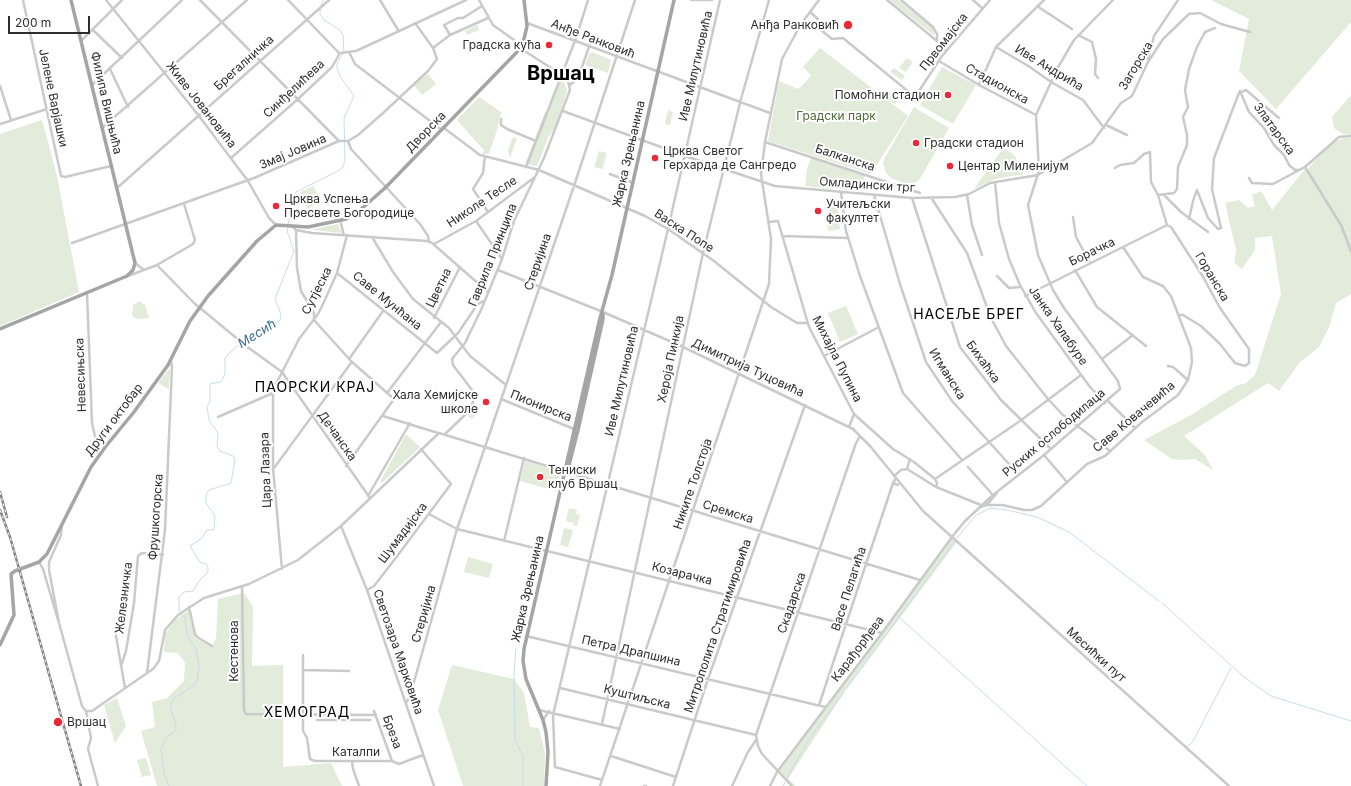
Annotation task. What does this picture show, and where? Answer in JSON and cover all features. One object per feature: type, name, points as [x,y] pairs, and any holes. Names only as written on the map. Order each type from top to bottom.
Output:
[{"type":"main road","name":"Филипа Вишњића","points":[[71,0],[135,264]]},
{"type":"main road","points":[[521,47],[527,23],[524,0]]},
{"type":"main road","name":"Жарка Зрењанина","points":[[566,472],[566,464],[574,429],[599,322],[603,312],[674,0]]},
{"type":"main road","name":"Дворска","points":[[276,225],[308,227],[340,220],[359,211],[386,187],[521,47]]},
{"type":"main road","name":"Други октобар","points":[[39,562],[47,554],[82,481],[99,454],[134,412],[171,361],[199,307],[257,241],[276,225]]},
{"type":"main road","points":[[0,329],[127,276],[133,270],[135,264]]},
{"type":"main road","name":"Жарка Зрењанина","points":[[546,786],[548,744],[543,720],[525,673],[523,655],[526,636],[546,552],[577,434],[603,320],[603,312]]},
{"type":"main road","points":[[0,645],[14,615],[11,574],[39,562]]},
{"type":"street","name":"Јелене Варјашки","points":[[23,0],[62,177],[111,166]]},
{"type":"street","name":"Живе Јовановића","points":[[106,0],[231,158],[248,181],[269,218],[276,225]]},
{"type":"street","points":[[81,41],[122,0]]},
{"type":"street","points":[[92,85],[182,0]]},
{"type":"street","points":[[200,0],[340,141]]},
{"type":"street","points":[[102,128],[128,107],[247,0]]},
{"type":"street","points":[[288,0],[341,53],[359,50],[398,30],[466,0]]},
{"type":"street","name":"Брегалничка","points":[[117,188],[319,7],[324,5],[329,0]]},
{"type":"street","points":[[380,0],[398,30]]},
{"type":"street","points":[[479,0],[495,28],[562,75],[570,86]]},
{"type":"street","points":[[526,167],[562,75],[588,0]]},
{"type":"street","name":"Стеријина","points":[[406,703],[410,696],[457,529],[574,186],[635,0]]},
{"type":"street","points":[[691,0],[712,0]]},
{"type":"street","name":"Иве Милутиновића","points":[[602,780],[555,767],[553,712],[560,688],[643,330],[668,229],[720,0]]},
{"type":"street","name":"Хероја Пинкија","points":[[602,724],[703,253],[740,103],[769,0]]},
{"type":"street","name":"Никите Толстоја","points":[[600,786],[740,374],[763,301],[770,273],[769,222],[763,183],[760,174],[770,113],[782,59],[792,37],[819,0]]},
{"type":"street","points":[[887,0],[937,41],[946,51]]},
{"type":"street","points":[[901,0],[934,27],[937,34],[937,41]]},
{"type":"street","points":[[973,0],[982,8]]},
{"type":"street","name":"Првомајска","points":[[810,12],[818,19],[815,25],[832,39],[843,38],[915,97],[946,51],[990,0]]},
{"type":"street","points":[[979,85],[996,47],[1044,0]]},
{"type":"street","name":"Стадионска","points":[[939,61],[979,85],[1036,115],[1050,82],[1078,34],[1113,0]]},
{"type":"street","points":[[1148,62],[1154,36],[1178,0]]},
{"type":"street","points":[[450,35],[444,25],[458,18],[464,18],[482,6]]},
{"type":"street","points":[[1037,6],[1072,30]]},
{"type":"street","name":"Загорска","points":[[1038,175],[1092,143],[1121,103],[1132,96],[1148,62],[1168,34],[1192,13],[1200,13],[1221,24],[1250,32]]},
{"type":"street","points":[[433,48],[450,35],[488,18]]},
{"type":"street","points":[[414,23],[433,48],[437,55],[437,59],[428,71],[362,132],[347,141],[351,149],[423,228],[429,241]]},
{"type":"street","name":"Анђе Ранковић","points":[[527,23],[652,71],[770,113]]},
{"type":"street","points":[[1115,168],[1120,165],[1134,162],[1149,151],[1151,178],[1155,191],[1158,195],[1176,191],[1178,167],[1187,145],[1188,135],[1183,117],[1188,107],[1185,90],[1193,58],[1205,32],[1215,28]]},
{"type":"street","points":[[93,30],[122,58]]},
{"type":"street","points":[[1078,34],[1092,42],[1096,59],[1095,74],[1098,78]]},
{"type":"street","name":"Гаврила Принципа","points":[[445,434],[467,413],[475,399],[475,394],[451,362],[469,336],[498,270],[514,221],[536,177],[563,110],[570,86],[578,78],[589,47]]},
{"type":"street","name":"Иве Андрића","points":[[996,47],[1030,67],[1050,82],[1083,100],[1105,127],[1128,135]]},
{"type":"street","name":"Васка Попе","points":[[348,52],[355,64],[474,152],[539,170],[627,208],[668,229],[703,253],[763,301],[797,323],[807,323]]},
{"type":"street","name":"Синђелићева","points":[[231,158],[332,67],[341,53]]},
{"type":"street","points":[[110,69],[128,107]]},
{"type":"street","points":[[0,86],[11,120]]},
{"type":"street","points":[[1190,219],[1194,196],[1197,190],[1208,218],[1216,227],[1220,229],[1221,225],[1212,189],[1214,158],[1240,91],[1246,90],[1278,118]]},
{"type":"street","name":"Златарска","points":[[1240,91],[1249,112],[1261,125],[1274,145],[1284,155],[1289,165],[1294,170],[1300,170]]},
{"type":"street","points":[[0,124],[47,109]]},
{"type":"street","name":"Омладински трг","points":[[563,110],[685,156],[775,186],[912,198],[932,198],[968,194]]},
{"type":"street","points":[[1036,115],[1040,156],[1038,175],[1028,202],[1029,216],[1038,255],[1064,308],[1102,359],[1133,335]]},
{"type":"street","points":[[501,119],[501,125],[536,141]]},
{"type":"street","points":[[1249,178],[1252,183],[1273,184],[1305,167],[1339,138],[1351,136]]},
{"type":"street","name":"Змај Јовина","points":[[72,243],[248,181],[340,141],[347,141]]},
{"type":"street","name":"Балканска","points":[[765,142],[920,193]]},
{"type":"street","points":[[485,156],[483,173],[473,189],[488,212]]},
{"type":"street","points":[[1305,167],[1340,225],[1351,251]]},
{"type":"street","points":[[610,174],[633,183]]},
{"type":"street","points":[[982,255],[972,225],[968,194],[981,186],[995,182],[1038,175]]},
{"type":"street","name":"Николе Тесле","points":[[434,244],[476,221],[536,177]]},
{"type":"street","name":"Јанка Халабуре","points":[[995,182],[999,223],[1009,259],[1025,296],[1036,314],[1081,375],[1106,402],[1135,428]]},
{"type":"street","points":[[841,192],[848,238],[860,276],[905,396],[962,460]]},
{"type":"street","points":[[1164,194],[1190,219],[1208,232]]},
{"type":"street","name":"Игманска","points":[[874,195],[900,284],[924,358],[952,401],[1019,475]]},
{"type":"street","name":"Горанска","points":[[1158,195],[1166,225],[1171,228],[1202,275],[1220,308],[1249,349],[1250,360],[1246,366],[1241,366],[1235,363],[1220,344],[1201,326],[1182,315],[1179,315]]},
{"type":"street","name":"Бихаћка","points":[[912,198],[957,340],[987,384],[1020,421],[1051,449]]},
{"type":"street","points":[[932,198],[967,253],[984,301],[1000,338],[1048,399],[1062,414],[1110,451]]},
{"type":"street","points":[[127,276],[157,265],[194,243],[184,204]]},
{"type":"street","points":[[1073,217],[1076,237],[1090,263]]},
{"type":"street","points":[[340,220],[345,235]]},
{"type":"street","points":[[476,221],[502,259]]},
{"type":"street","name":"Михајла Пупина","points":[[769,222],[778,221],[807,323],[854,415],[909,462],[935,479]]},
{"type":"street","name":"Борачка","points":[[1025,296],[1050,282],[1166,225]]},
{"type":"street","points":[[291,226],[296,230],[312,233],[416,238],[429,241],[488,292]]},
{"type":"street","points":[[308,227],[312,233]]},
{"type":"street","points":[[296,230],[297,268],[300,286],[303,295],[314,313],[314,320],[348,359],[388,392],[394,400],[384,416],[346,466]]},
{"type":"street","name":"Сутјеска","points":[[282,372],[299,339],[318,314],[337,273],[345,235]]},
{"type":"street","points":[[783,236],[848,238]]},
{"type":"street","points":[[372,237],[386,262],[406,290],[434,318],[441,322],[455,335],[470,356],[506,385]]},
{"type":"street","name":"Саве Ковачевића","points":[[995,505],[1026,510],[1041,506],[1087,464],[1100,459],[1135,428],[1178,395],[1188,380],[1192,362],[1191,348],[1168,290],[1163,286],[1143,277],[1123,247]]},
{"type":"street","points":[[135,264],[144,270]]},
{"type":"street","name":"Дечанска","points":[[157,265],[199,307],[243,344],[282,372],[369,497]]},
{"type":"street","name":"Цветна","points":[[434,318],[460,267]]},
{"type":"street","name":"Димитрија Туцовића","points":[[498,270],[603,312],[683,347],[849,427],[860,436],[923,511],[952,537]]},
{"type":"street","points":[[1075,270],[1091,294],[1094,304],[1146,346]]},
{"type":"street","name":"Саве Мунћана","points":[[337,273],[437,353],[455,335]]},
{"type":"street","points":[[997,276],[1009,288],[1020,287]]},
{"type":"street","name":"Невесињска","points":[[87,293],[92,423],[99,454]]},
{"type":"street","points":[[455,335],[477,305],[484,300]]},
{"type":"street","points":[[348,359],[384,310]]},
{"type":"street","points":[[314,313],[318,314]]},
{"type":"street","points":[[388,392],[441,322]]},
{"type":"street","points":[[824,356],[879,327]]},
{"type":"street","name":"Руских ослободилаца","points":[[952,537],[980,506],[1044,455],[1120,390],[1121,385],[1102,359]]},
{"type":"street","name":"Фрушкогорска","points":[[147,674],[163,555],[170,437],[171,361]]},
{"type":"street","points":[[273,468],[283,457],[352,362]]},
{"type":"street","points":[[1168,366],[1173,367],[1188,380]]},
{"type":"street","name":"Цара Лазара","points":[[282,372],[273,394],[273,468],[282,569]]},
{"type":"street","points":[[936,487],[937,484],[935,479],[1020,421],[1081,375]]},
{"type":"street","points":[[218,417],[273,394]]},
{"type":"street","name":"Пионирска","points":[[501,399],[574,429]]},
{"type":"street","name":"Митрополита Стратимировића","points":[[673,786],[708,679],[805,405]]},
{"type":"street","points":[[849,427],[854,415]]},
{"type":"street","name":"Сремска","points":[[384,416],[920,580]]},
{"type":"street","points":[[369,497],[410,423]]},
{"type":"street","points":[[86,711],[92,711],[153,669],[160,661],[165,630],[178,615],[207,597],[242,587],[298,560],[341,526],[369,497],[382,487],[438,433]]},
{"type":"street","name":"Скадарска","points":[[792,786],[762,754],[756,740],[756,735],[856,443],[860,436]]},
{"type":"street","name":"Шумадијска","points":[[367,590],[374,586],[451,484],[421,449]]},
{"type":"street","points":[[274,454],[283,457]]},
{"type":"street","points":[[1044,455],[1067,482]]},
{"type":"street","points":[[504,541],[524,458]]},
{"type":"street","points":[[907,469],[909,462]]},
{"type":"street","points":[[968,467],[993,495]]},
{"type":"street","points":[[895,477],[901,470],[907,469],[936,487],[980,506]]},
{"type":"street","name":"Васе Пелагића","points":[[819,705],[895,477]]},
{"type":"street","points":[[376,482],[382,487]]},
{"type":"street","points":[[893,483],[898,485]]},
{"type":"street","name":"Руских ослободилаца","points":[[980,506],[987,505],[993,500],[997,492]]},
{"type":"street","points":[[987,500],[987,505],[995,505],[993,500]]},
{"type":"street","points":[[429,514],[457,529]]},
{"type":"street","points":[[59,623],[49,566],[60,535],[62,524]]},
{"type":"street","name":"Светозара Марковића","points":[[341,526],[367,590],[434,786]]},
{"type":"street","name":"Козарачка","points":[[457,529],[882,633]]},
{"type":"street","name":"Карађорђева","points":[[770,786],[778,771],[952,537]]},
{"type":"street","name":"Месићки пут","points":[[952,537],[1229,786]]},
{"type":"street","name":"Железничка","points":[[121,666],[126,651],[134,603],[138,556],[142,553],[163,555]]},
{"type":"street","points":[[39,562],[43,569],[82,706],[86,711],[91,738],[88,749],[98,786]]},
{"type":"street","name":"Кестенова","points":[[242,587],[244,710],[246,714],[303,715]]},
{"type":"street","points":[[53,606],[56,602]]},
{"type":"street","points":[[53,606],[58,612]]},
{"type":"street","points":[[189,607],[197,638],[212,646]]},
{"type":"street","points":[[116,630],[125,688]]},
{"type":"street","name":"Петра Драпшина","points":[[526,636],[642,662],[819,705],[825,708]]},
{"type":"street","points":[[303,655],[303,715],[376,715]]},
{"type":"street","points":[[303,670],[349,671]]},
{"type":"street","name":"Куштиљска","points":[[560,688],[756,735]]},
{"type":"street","points":[[539,710],[553,712],[620,729]]},
{"type":"street","name":"Бреза","points":[[374,711],[392,760]]},
{"type":"street","points":[[543,720],[548,711]]},
{"type":"street","name":"Каталпи","points":[[303,715],[303,731],[307,738],[308,755],[311,760],[392,760],[397,764],[423,755]]},
{"type":"street","points":[[352,715],[352,720]]},
{"type":"street","points":[[317,720],[370,720]]},
{"type":"street","points":[[732,786],[748,752],[756,740]]},
{"type":"street","points":[[610,756],[676,777]]},
{"type":"street","points":[[352,761],[353,769],[360,786]]},
{"type":"green space","points":[[889,0],[898,0],[933,28],[935,36]]},
{"type":"green space","points":[[1211,0],[1351,0],[1351,22],[1276,109],[1239,71],[1249,19]]},
{"type":"green space","points":[[477,25],[479,30],[467,35],[465,31]]},
{"type":"green space","name":"Градски парк","points":[[820,48],[908,116],[871,174],[768,141],[779,81],[798,89],[811,75],[803,67]]},
{"type":"green space","points":[[592,52],[611,60],[608,73],[585,65],[589,54]]},
{"type":"green space","points":[[907,58],[913,62],[906,72],[899,68]]},
{"type":"green space","name":"Помоћни стадион","points":[[942,67],[976,85],[953,124],[920,105]]},
{"type":"green space","points":[[894,68],[905,76],[902,80],[890,72]]},
{"type":"green space","points":[[428,74],[436,84],[422,95],[414,85]]},
{"type":"green space","points":[[560,82],[564,82],[567,91],[556,126],[549,136],[537,166],[525,164],[545,112],[547,112],[551,105]]},
{"type":"green space","points":[[886,91],[899,99],[895,104],[883,96]]},
{"type":"green space","points":[[1351,95],[1351,135],[1343,134],[1334,128],[1332,117]]},
{"type":"green space","points":[[479,97],[501,112],[489,154],[482,154],[484,150],[457,120]]},
{"type":"green space","name":"Градски стадион","points":[[914,107],[949,128],[921,177],[917,182],[906,184],[891,178],[886,173],[883,163]]},
{"type":"green space","points":[[668,110],[673,112],[670,125],[665,124]]},
{"type":"green space","points":[[42,120],[57,176],[79,292],[0,326],[0,134]]},
{"type":"green space","points":[[514,137],[517,138],[510,158],[508,150]]},
{"type":"green space","points":[[1351,138],[1351,294],[1336,303],[1330,325],[1319,347],[1300,362],[1279,391],[1268,383],[1184,436],[1205,455],[1213,470],[1195,459],[1172,459],[1144,440],[1191,415],[1236,386],[1246,383],[1255,375],[1281,294],[1272,236],[1255,238],[1255,250],[1242,269],[1234,263],[1236,250],[1225,203],[1239,200],[1248,208],[1255,206],[1252,195],[1261,191],[1272,210],[1305,169],[1323,197],[1308,170],[1326,149],[1338,140]]},
{"type":"green space","points":[[1004,147],[1015,156],[1023,174],[995,179],[974,189]]},
{"type":"green space","points":[[599,151],[607,153],[602,169],[594,167]]},
{"type":"green space","points":[[811,158],[865,176],[859,191],[805,186],[807,169]]},
{"type":"green space","points":[[313,186],[321,201],[308,209],[299,197],[300,192]]},
{"type":"green space","points":[[837,205],[840,229],[828,231],[827,224],[831,223],[828,206]]},
{"type":"green space","points":[[338,224],[342,233],[313,230],[314,229]]},
{"type":"green space","points":[[140,301],[145,305],[149,318],[137,319],[132,316],[133,305]]},
{"type":"green space","points":[[846,306],[858,334],[840,342],[828,313]]},
{"type":"green space","points":[[170,369],[169,389],[158,383]]},
{"type":"green space","points":[[436,389],[446,396],[442,400],[433,394]]},
{"type":"green space","points":[[474,406],[479,410],[472,419],[467,415]]},
{"type":"green space","points":[[406,434],[420,447],[382,483],[380,482]]},
{"type":"green space","name":"Тениски клуб Вршац","points":[[525,461],[561,472],[556,491],[520,481]]},
{"type":"green space","points":[[569,508],[577,510],[576,514],[580,515],[577,526],[573,525],[574,523],[566,521]]},
{"type":"green space","points":[[152,521],[158,521],[157,534],[151,534]]},
{"type":"green space","points":[[564,528],[573,530],[568,547],[560,545]]},
{"type":"green space","points":[[952,538],[957,542],[845,691],[788,779],[796,786],[792,786],[778,771]]},
{"type":"green space","points":[[468,557],[493,564],[489,578],[464,572]]},
{"type":"green space","points":[[244,593],[253,606],[252,666],[283,665],[283,767],[331,763],[342,786],[157,786],[141,731],[155,727],[152,702],[167,698],[184,681],[185,663],[178,653],[164,652],[165,634],[176,619],[188,611],[191,613],[191,622],[195,638],[212,647],[216,638],[218,599]]},
{"type":"green space","points":[[452,665],[514,679],[524,693],[530,727],[539,728],[545,753],[544,786],[463,786],[438,710]]},
{"type":"green space","points":[[117,698],[126,726],[115,743],[104,705]]},
{"type":"green space","points":[[146,758],[151,775],[142,777],[137,760]]},
{"type":"waterway","name":"Месић","points":[[321,5],[324,0]]},
{"type":"waterway","name":"Месић","points":[[288,224],[296,192],[338,171],[343,167],[345,160],[344,118],[354,96],[341,78],[337,69],[337,63],[344,52],[343,35],[340,30],[324,20],[320,14],[320,8]]},
{"type":"waterway","name":"Месић","points":[[169,786],[164,774],[161,749],[167,737],[176,730],[176,725],[171,711],[171,704],[173,699],[194,685],[197,681],[199,667],[196,649],[187,635],[185,617],[182,616],[179,609],[179,597],[184,592],[193,591],[199,581],[208,572],[208,567],[206,564],[200,562],[190,546],[202,538],[207,530],[214,530],[215,516],[206,503],[206,495],[209,490],[231,483],[235,459],[233,456],[220,451],[217,446],[218,433],[209,420],[207,407],[210,401],[210,384],[220,382],[223,379],[225,373],[225,358],[236,347],[252,335],[274,326],[280,320],[281,314],[275,299],[294,251],[287,231],[288,227]]},
{"type":"waterway","points":[[957,538],[975,516],[990,508],[1007,510],[1037,517],[1069,532],[1159,601]]},
{"type":"waterway","points":[[847,688],[954,542]]},
{"type":"waterway","points":[[1162,603],[1244,677],[1271,696],[1351,721]]},
{"type":"waterway","points":[[900,618],[1087,786]]},
{"type":"waterway","points":[[516,648],[514,674],[515,740],[523,756],[523,786]]},
{"type":"waterway","points":[[1187,747],[1192,743],[1231,668]]},
{"type":"waterway","points":[[787,778],[806,744],[844,692]]},
{"type":"waterway","points":[[783,786],[785,782]]},
{"type":"railway","points":[[0,492],[7,517]]},
{"type":"railway","points":[[0,510],[10,537],[81,786]]},
{"type":"place","name":"Анђа Ранковић","points":[[848,25]]},
{"type":"place","name":"Градска кућа","points":[[549,45]]},
{"type":"place","name":"Помоћни стадион","points":[[948,95]]},
{"type":"place","name":"Градски стадион","points":[[916,143]]},
{"type":"place","name":"Црква Светог Герхарда де Сангредо","points":[[655,158]]},
{"type":"place","name":"Центар Миленијум","points":[[950,166]]},
{"type":"place","name":"Црква Успења Пресвете Богородице","points":[[276,206]]},
{"type":"place","name":"Учитељски факултет","points":[[818,211]]},
{"type":"place","name":"Хала Хемијске школе","points":[[486,402]]},
{"type":"place","name":"Тениски клуб Вршац","points":[[540,477]]},
{"type":"place","name":"Вршац","points":[[58,722]]},
{"type":"district","name":"Вршац","points":[[561,74]]},
{"type":"district","name":"НАСЕЉЕ БРЕГ","points":[[969,315]]},
{"type":"district","name":"ПАОРСКИ КРАЈ","points":[[315,388]]},
{"type":"district","name":"ХЕМОГРАД","points":[[307,713]]}]
